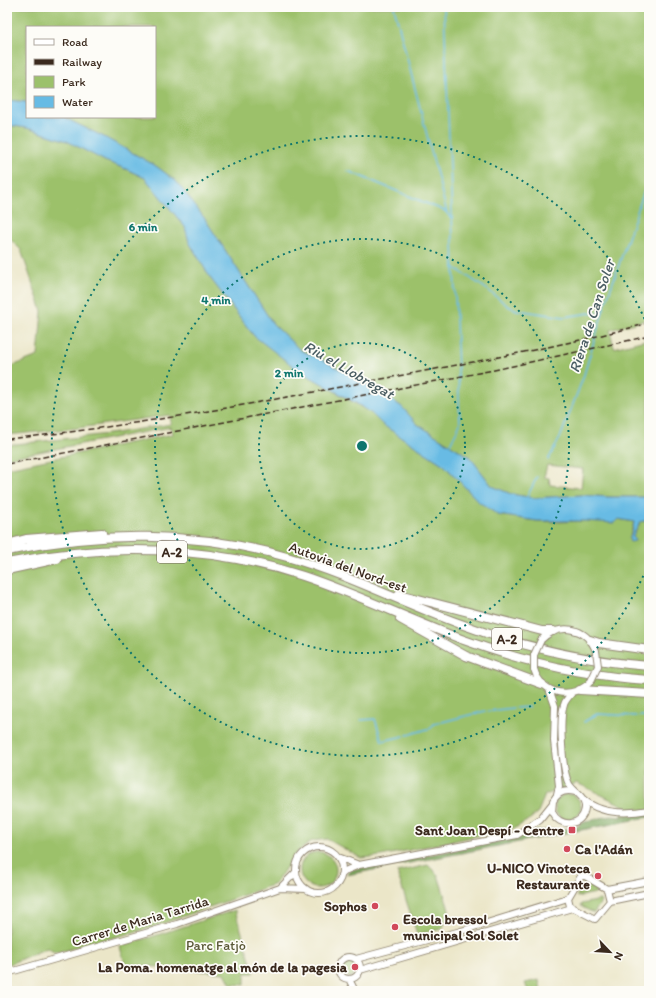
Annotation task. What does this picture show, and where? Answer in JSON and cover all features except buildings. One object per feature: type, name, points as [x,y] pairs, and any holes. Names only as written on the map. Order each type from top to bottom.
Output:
[{"type":"highway","points":[[7,544],[26,539],[86,533],[143,536]]},
{"type":"highway","name":"Autovia del Nord-est","points":[[7,551],[76,540],[143,536],[204,541],[265,552],[321,568],[373,587],[457,623],[532,647],[584,658],[649,666]]},
{"type":"highway","name":"Autovia del Nord-est","points":[[7,563],[48,555],[85,552],[166,551],[229,558],[288,571],[364,599],[461,639],[512,655],[562,668],[649,680]]},
{"type":"highway","points":[[7,570],[85,552]]},
{"type":"highway","points":[[373,587],[542,631],[553,631]]},
{"type":"highway","points":[[364,599],[466,656],[546,686]]},
{"type":"highway","points":[[590,640],[649,650]]},
{"type":"highway","points":[[576,692],[649,694]]},
{"type":"main road","points":[[359,865],[338,857],[332,851],[324,847],[311,848],[300,856],[296,872],[299,882],[306,890],[316,893],[327,891],[336,885],[341,875],[347,870],[359,865],[517,835],[540,818],[552,804],[559,786],[554,741],[554,702],[546,686],[534,669],[534,655],[541,640],[553,631],[570,629],[580,632],[590,640],[596,651],[598,666],[591,681],[576,692],[563,707],[562,742],[566,778],[575,792],[583,799],[598,807],[624,814],[649,810]]},
{"type":"main road","points":[[546,686],[561,693],[576,692]]},
{"type":"main road","points":[[557,794],[566,790],[575,792]]},
{"type":"main road","points":[[582,816],[585,807],[583,799]]},
{"type":"main road","points":[[552,804],[552,812],[557,819]]},
{"type":"main road","points":[[540,818],[549,817],[570,824],[598,807]]},
{"type":"main road","points":[[338,857],[341,865],[341,875]]},
{"type":"main road","name":"Carrer de Maria Tarrida","points":[[280,888],[296,872]]},
{"type":"main road","points":[[352,978],[340,975],[338,971],[338,964],[346,957],[356,959],[461,931],[568,898],[581,876],[585,876],[607,889],[649,881]]},
{"type":"main road","name":"Carrer de Maria Tarrida","points":[[7,973],[177,924],[280,888],[306,890]]},
{"type":"main road","points":[[607,889],[610,901]]},
{"type":"main road","points":[[352,978],[360,970],[572,908],[595,919],[610,901],[649,893]]},
{"type":"main road","points":[[568,898],[572,908]]},
{"type":"main road","points":[[356,959],[360,965],[360,970]]},
{"type":"main road","points":[[352,978],[355,990]]},
{"type":"green space","points":[[7,7],[649,7],[649,319],[610,330],[614,348],[649,339],[649,497],[581,495],[534,498],[511,494],[492,486],[470,457],[417,424],[402,407],[384,394],[323,360],[300,350],[273,324],[205,219],[176,181],[156,166],[104,137],[65,118],[156,118],[156,26],[26,26],[26,102],[7,100]],"holes":[[[547,465],[583,469],[581,488],[550,485],[549,478],[544,477]]]},
{"type":"green space","points":[[7,125],[27,128],[67,141],[105,161],[145,178],[185,227],[189,242],[211,279],[254,336],[316,380],[371,413],[383,425],[444,465],[479,502],[498,515],[537,521],[560,522],[618,519],[634,522],[630,536],[635,540],[633,535],[639,525],[639,522],[649,520],[649,812],[621,817],[626,807],[577,783],[545,795],[538,812],[515,828],[381,856],[361,858],[327,839],[312,841],[295,854],[275,884],[150,928],[60,952],[54,952],[47,948],[7,965],[7,468],[173,434],[171,427],[7,458],[7,445],[109,434],[171,424],[170,415],[78,428],[7,435],[7,368],[38,356],[42,311],[21,250],[7,236]]},
{"type":"green space","points":[[568,794],[577,798],[581,807],[577,816],[568,820],[559,816],[555,807],[559,798]]},
{"type":"green space","points":[[649,812],[649,817],[347,875],[350,870],[517,838],[535,831],[575,828],[582,823],[599,818],[611,816],[621,817]]},
{"type":"green space","points":[[318,852],[328,855],[333,860],[336,870],[333,880],[328,885],[318,888],[308,885],[303,880],[300,870],[303,860],[308,855]]},
{"type":"green space","points":[[428,865],[438,875],[450,913],[442,929],[417,934],[397,872]]},
{"type":"green space","points":[[585,882],[600,890],[600,892],[577,897]]},
{"type":"green space","points":[[600,900],[601,902],[594,913],[580,906],[581,904]]},
{"type":"green space","name":"Parc Fatjò","points":[[235,910],[254,973],[245,973],[245,985],[231,984],[225,973],[125,964],[120,947]]},
{"type":"green space","points":[[349,959],[355,962],[358,968],[355,974],[349,977],[343,974],[340,968],[343,962]]},
{"type":"green space","points":[[539,980],[541,991],[528,991],[525,983]]},
{"type":"water","points":[[7,100],[26,102],[26,118],[65,118],[104,137],[156,166],[176,181],[205,219],[273,324],[300,350],[323,360],[384,394],[402,407],[417,424],[470,457],[492,486],[511,494],[534,498],[581,495],[649,497],[649,520],[639,522],[639,525],[633,535],[635,541],[630,542],[629,539],[634,522],[618,519],[614,523],[585,521],[537,521],[498,515],[479,502],[444,465],[383,425],[371,413],[356,403],[298,370],[254,336],[211,279],[189,242],[185,227],[145,178],[105,161],[67,141],[27,128],[7,125]]},
{"type":"waterway","points":[[394,7],[447,213]]},
{"type":"waterway","points":[[444,7],[460,424],[450,444]]},
{"type":"waterway","points":[[348,171],[445,211],[452,219]]},
{"type":"waterway","name":"Riera de Can Soler","points":[[548,460],[560,438],[583,378],[603,311],[649,177]]},
{"type":"waterway","points":[[455,268],[488,290],[508,306],[517,310],[564,317],[603,311]]},
{"type":"waterway","name":"Riera de Can Soler","points":[[527,497],[537,477]]},
{"type":"waterway","points":[[516,708],[529,707]]},
{"type":"waterway","points":[[488,711],[513,708]]},
{"type":"waterway","points":[[407,735],[431,728],[434,724],[485,711]]},
{"type":"waterway","points":[[584,722],[597,714],[636,716]]},
{"type":"waterway","points":[[639,716],[649,716]]},
{"type":"waterway","points":[[361,720],[375,719],[382,741],[404,736]]},
{"type":"railway","points":[[7,439],[142,422],[277,399],[508,355],[649,323]]},
{"type":"railway","points":[[7,464],[499,369],[649,336]]},
{"type":"place","name":"Sant Joan Despí - Centre","points":[[572,830]]},
{"type":"place","name":"Ca l'Adán","points":[[567,849]]},
{"type":"place","name":"U-NICO Vinoteca Restaurante","points":[[598,876]]},
{"type":"place","name":"Sophos","points":[[375,906]]},
{"type":"place","name":"Escola bressol municipal Sol Solet","points":[[395,927]]},
{"type":"place","name":"La Poma. homenatge al món de la pagesia","points":[[355,967]]},
{"type":"water label","name":"Riu el Llobregat","points":[[349,370]]}]
